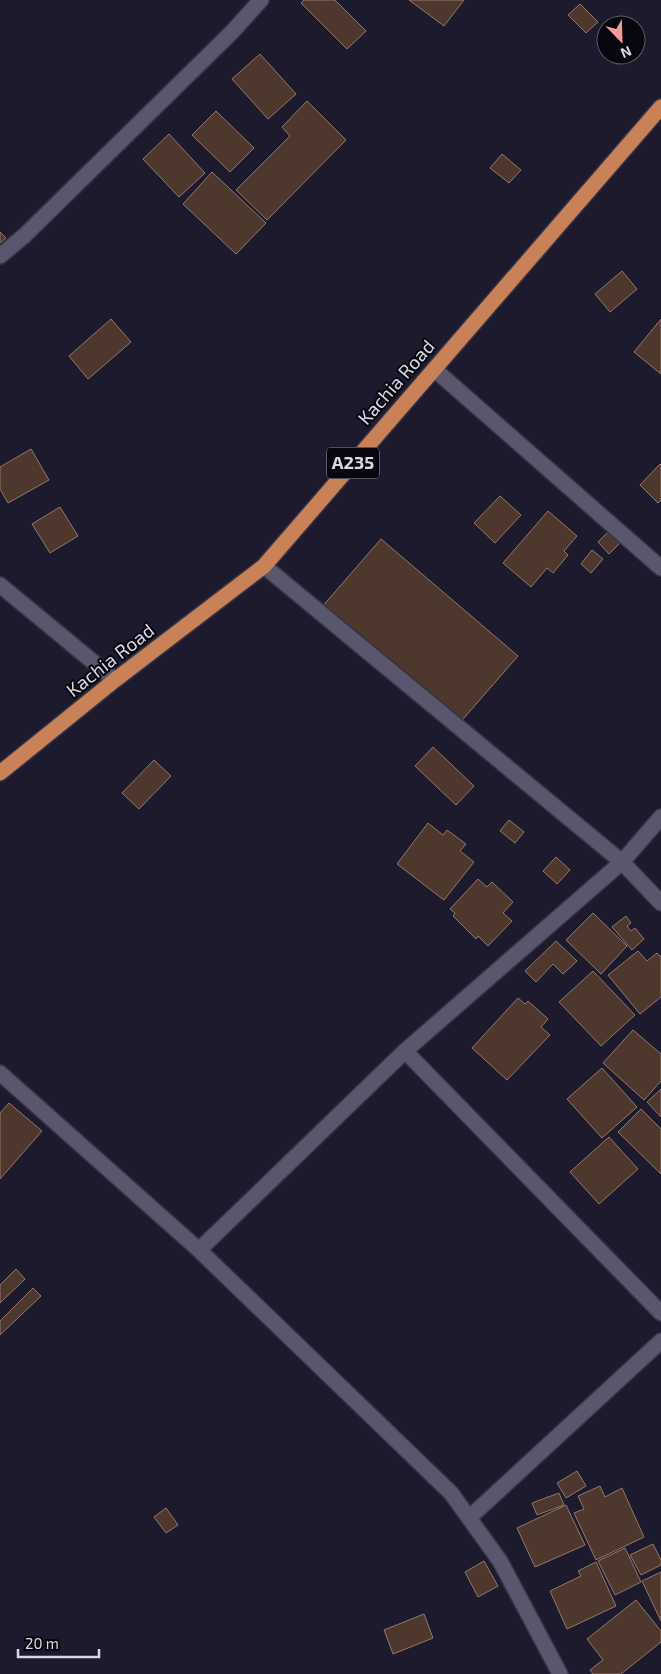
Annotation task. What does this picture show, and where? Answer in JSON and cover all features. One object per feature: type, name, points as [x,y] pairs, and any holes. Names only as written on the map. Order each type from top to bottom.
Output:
[{"type":"highway","name":"Kachia Road","points":[[0,774],[115,680],[264,566],[661,106]]},
{"type":"street","points":[[0,256],[31,230],[231,33],[261,0]]},
{"type":"street","points":[[434,369],[661,568]]},
{"type":"street","points":[[264,566],[622,862],[661,903]]},
{"type":"street","points":[[0,585],[115,680]]},
{"type":"street","points":[[199,1250],[406,1051],[622,862],[661,817]]},
{"type":"street","points":[[406,1051],[661,1313]]},
{"type":"street","points":[[0,1074],[199,1250],[451,1493],[500,1561],[560,1674]]},
{"type":"street","points":[[469,1518],[661,1341]]},
{"type":"building","points":[[304,0],[335,0],[366,31],[347,49],[301,3]]},
{"type":"building","points":[[409,0],[464,0],[444,26]]},
{"type":"building","points":[[580,4],[596,20],[596,24],[586,33],[568,15]]},
{"type":"building","points":[[260,54],[296,94],[268,119],[232,79]]},
{"type":"building","points":[[307,101],[346,140],[267,220],[236,190],[290,136],[282,127]]},
{"type":"building","points":[[216,111],[254,148],[230,172],[192,135]]},
{"type":"building","points":[[169,134],[205,173],[179,197],[143,159]]},
{"type":"building","points":[[502,154],[521,170],[509,183],[490,168]]},
{"type":"building","points":[[212,172],[266,223],[236,254],[183,204]]},
{"type":"building","points":[[0,232],[6,238],[0,243]]},
{"type":"building","points":[[622,271],[637,289],[610,312],[595,294]]},
{"type":"building","points":[[111,319],[131,342],[88,379],[69,356]]},
{"type":"building","points":[[661,319],[661,374],[634,352]]},
{"type":"building","points":[[31,449],[49,480],[8,503],[0,489],[0,467]]},
{"type":"building","points":[[660,464],[661,500],[658,503],[640,485]]},
{"type":"building","points":[[500,496],[521,515],[495,543],[474,523]]},
{"type":"building","points":[[60,507],[78,536],[50,553],[32,524]]},
{"type":"building","points":[[548,511],[577,536],[564,551],[568,555],[553,573],[547,568],[531,587],[503,563]]},
{"type":"building","points":[[610,530],[621,542],[609,554],[598,542]]},
{"type":"building","points":[[381,539],[518,656],[457,726],[321,608]]},
{"type":"building","points":[[592,550],[603,559],[591,573],[581,564]]},
{"type":"building","points":[[433,747],[474,786],[456,805],[415,766]]},
{"type":"building","points":[[154,760],[171,776],[139,809],[122,793]]},
{"type":"building","points":[[509,820],[524,832],[515,843],[500,831]]},
{"type":"building","points":[[428,823],[443,835],[447,830],[466,844],[460,851],[474,862],[444,900],[397,864]]},
{"type":"building","points":[[556,857],[570,870],[557,884],[543,871]]},
{"type":"building","points":[[478,879],[487,887],[492,882],[513,902],[503,913],[512,921],[488,946],[478,936],[476,939],[453,916],[455,913],[450,909]]},
{"type":"building","points":[[593,913],[627,946],[601,974],[566,940]]},
{"type":"building","points":[[626,916],[631,923],[627,926],[631,931],[635,928],[644,939],[632,950],[612,927]]},
{"type":"building","points":[[556,941],[577,961],[563,974],[553,964],[536,982],[525,971]]},
{"type":"building","points":[[638,951],[647,961],[657,953],[661,957],[661,997],[640,1014],[608,975]]},
{"type":"building","points":[[593,971],[635,1015],[601,1046],[559,1002]]},
{"type":"building","points":[[518,998],[525,1004],[528,1001],[548,1019],[541,1027],[550,1035],[507,1080],[472,1048]]},
{"type":"building","points":[[633,1030],[661,1054],[661,1081],[644,1100],[603,1063]]},
{"type":"building","points":[[602,1068],[637,1107],[602,1138],[567,1099]]},
{"type":"building","points":[[661,1089],[661,1117],[647,1102]]},
{"type":"building","points":[[9,1103],[42,1131],[0,1179],[0,1113]]},
{"type":"building","points":[[641,1109],[661,1129],[661,1174],[618,1132]]},
{"type":"building","points":[[609,1137],[638,1169],[599,1204],[570,1172]]},
{"type":"building","points":[[16,1269],[25,1279],[0,1303],[0,1285]]},
{"type":"building","points":[[33,1288],[41,1296],[0,1335],[0,1321]]},
{"type":"building","points":[[577,1471],[586,1486],[566,1498],[557,1483]]},
{"type":"building","points":[[600,1486],[605,1497],[622,1488],[644,1537],[596,1560],[574,1513],[584,1509],[578,1496]]},
{"type":"building","points":[[559,1493],[564,1505],[537,1515],[532,1503]]},
{"type":"building","points":[[566,1505],[585,1545],[535,1567],[517,1528]]},
{"type":"building","points":[[166,1508],[178,1525],[166,1533],[154,1517]]},
{"type":"building","points":[[653,1544],[661,1560],[661,1565],[641,1575],[630,1555]]},
{"type":"building","points":[[625,1548],[641,1582],[615,1595],[598,1561]]},
{"type":"building","points":[[484,1561],[498,1586],[478,1597],[465,1572]]},
{"type":"building","points":[[596,1562],[616,1606],[567,1629],[550,1591],[581,1576],[578,1571]]},
{"type":"building","points":[[661,1572],[661,1621],[642,1581]]},
{"type":"building","points":[[636,1600],[661,1631],[661,1642],[621,1674],[593,1674],[590,1670],[603,1660],[587,1639]]},
{"type":"building","points":[[424,1614],[433,1638],[393,1654],[384,1630]]}]
